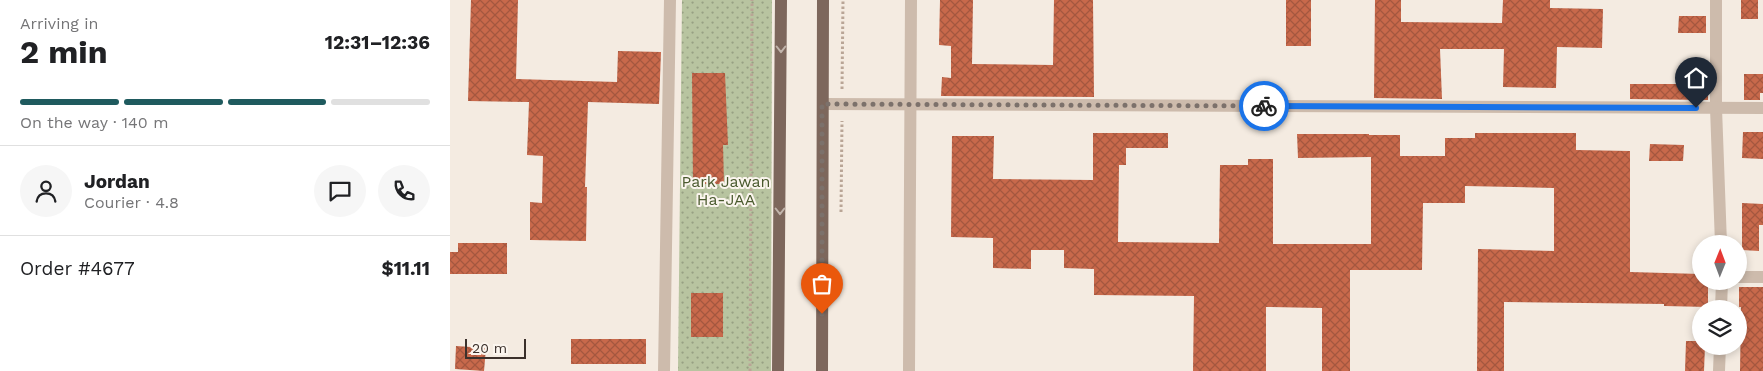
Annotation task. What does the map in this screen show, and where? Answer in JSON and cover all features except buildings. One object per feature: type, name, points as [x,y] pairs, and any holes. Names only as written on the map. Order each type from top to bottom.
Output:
[{"type":"main road","points":[[778,371],[781,0]]},
{"type":"main road","points":[[822,371],[823,0]]},
{"type":"street","points":[[664,371],[670,0]]},
{"type":"street","points":[[909,371],[911,0]]},
{"type":"street","points":[[1716,0],[1716,108],[1721,235]]},
{"type":"street","points":[[822,104],[1763,108]]},
{"type":"street","points":[[1748,277],[1763,277]]},
{"type":"street","points":[[1720,355],[1720,371]]},
{"type":"path","points":[[750,371],[752,0]]},
{"type":"path","points":[[841,213],[843,0]]},
{"type":"green space","name":"Park Jawan Ha-JAA","points":[[682,0],[772,0],[771,371],[678,371]]},
{"type":"way so far","points":[[822,314],[822,104],[1264,106]]},
{"type":"route","points":[[1264,106],[1696,108]]}]
